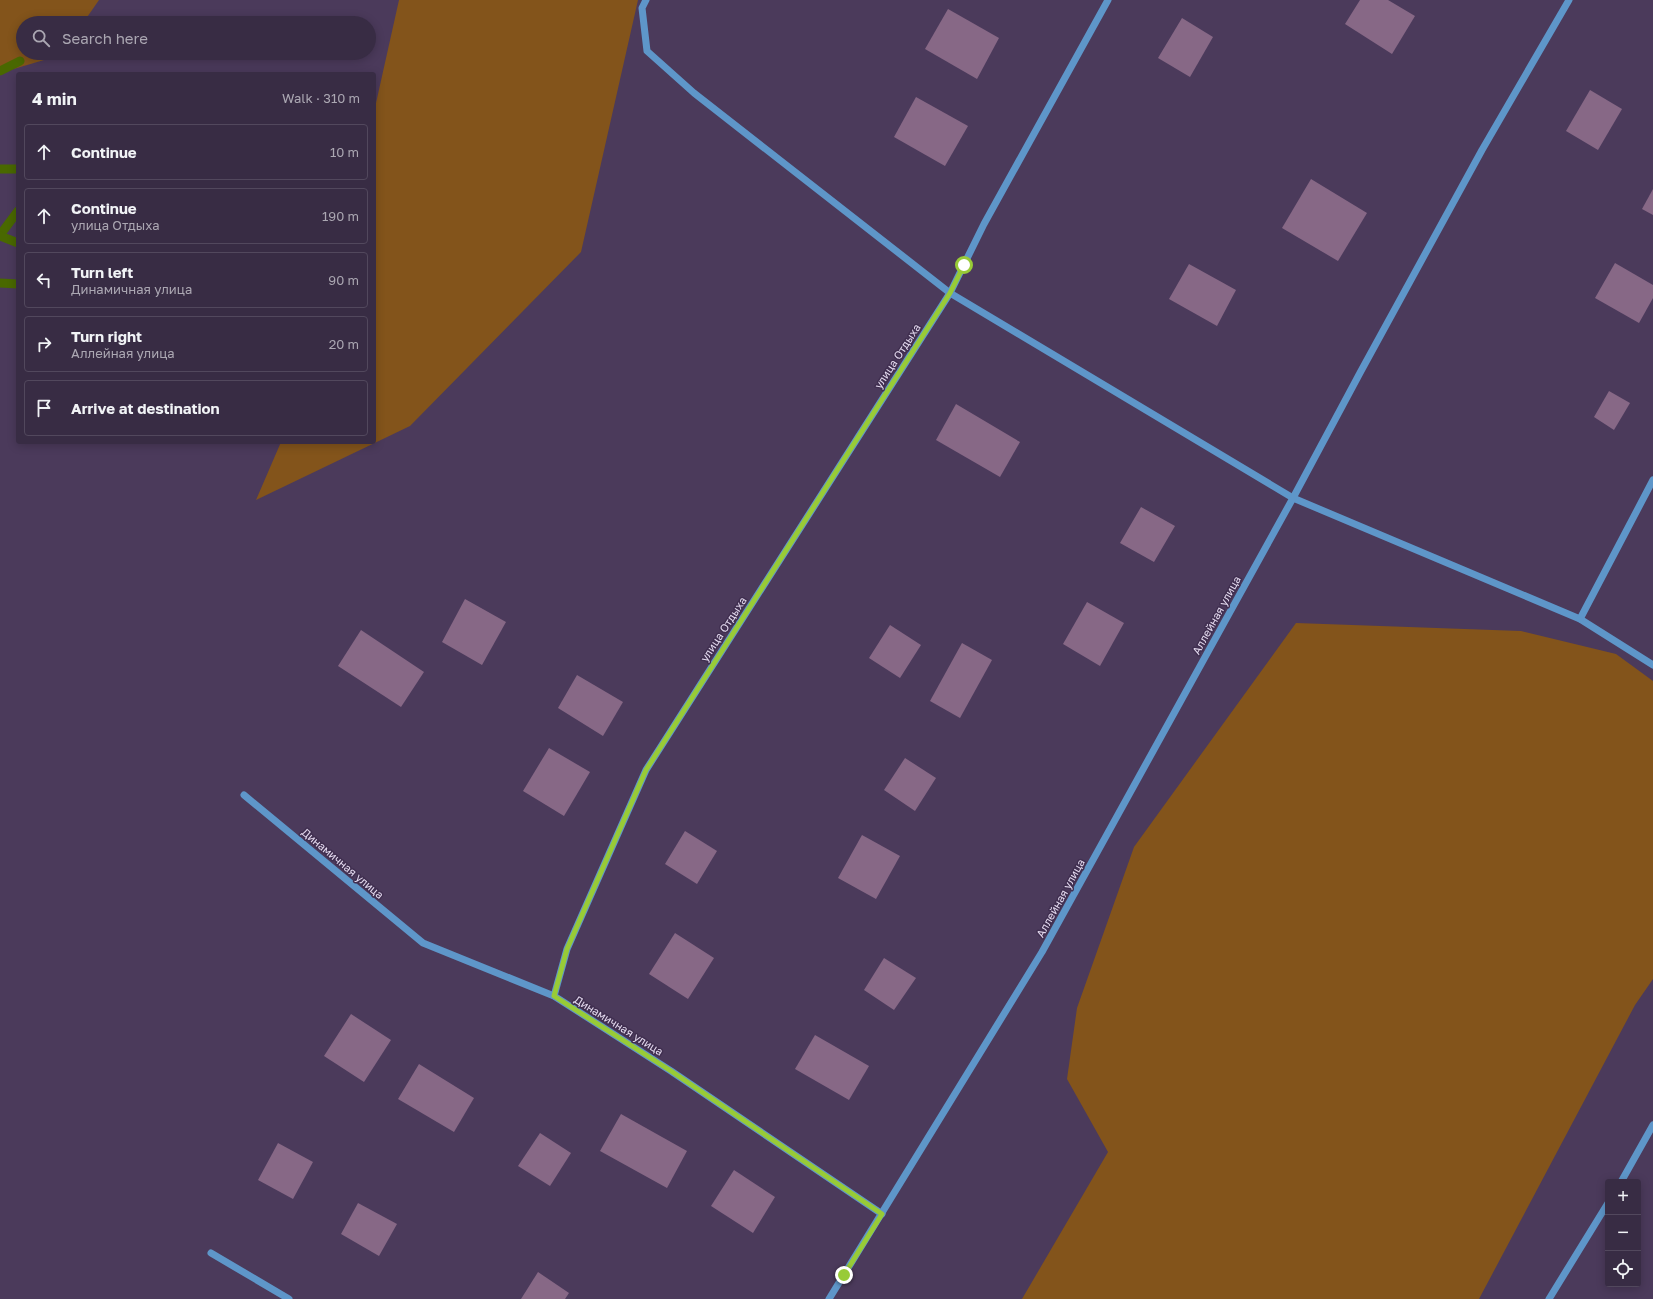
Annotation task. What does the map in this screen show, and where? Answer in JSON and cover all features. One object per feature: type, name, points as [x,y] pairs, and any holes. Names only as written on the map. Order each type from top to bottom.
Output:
[{"type":"street","points":[[646,0],[642,8],[646,51],[700,98],[950,293],[1293,498],[1580,619],[1653,665]]},
{"type":"street","name":"улица Отдыха","points":[[554,996],[567,949],[646,770],[950,293],[984,224],[1108,0]]},
{"type":"street","name":"Аллейная улица","points":[[828,1299],[882,1214],[1042,952],[1293,498],[1482,150],[1569,0]]},
{"type":"street","points":[[1580,619],[1653,480]]},
{"type":"street","name":"Динамичная улица","points":[[244,795],[422,943],[554,996],[671,1071],[882,1214]]},
{"type":"street","points":[[1623,1179],[1653,1125]]},
{"type":"street","points":[[1549,1299],[1605,1208]]},
{"type":"street","points":[[211,1253],[289,1299]]},
{"type":"shaded area","points":[[0,0],[99,0],[88,16],[16,16],[16,60],[44,60],[0,73]]},
{"type":"shaded area","points":[[399,0],[638,0],[581,252],[410,426],[376,442],[376,103]]},
{"type":"shaded area","points":[[280,444],[373,444],[256,500]]},
{"type":"shaded area","points":[[1296,623],[1521,631],[1616,654],[1653,681],[1653,979],[1635,1005],[1479,1299],[1022,1299],[1108,1152],[1067,1079],[1077,1008],[1134,847]]},
{"type":"building","points":[[1360,0],[1388,0],[1415,16],[1392,54],[1345,24]]},
{"type":"building","points":[[948,9],[999,38],[977,79],[925,49]]},
{"type":"building","points":[[1182,18],[1213,37],[1190,77],[1158,58]]},
{"type":"building","points":[[1590,90],[1622,109],[1598,150],[1566,131]]},
{"type":"building","points":[[916,97],[968,126],[945,166],[894,137]]},
{"type":"building","points":[[1311,179],[1367,213],[1338,261],[1282,228]]},
{"type":"building","points":[[1653,189],[1653,215],[1642,209]]},
{"type":"building","points":[[1615,263],[1653,285],[1653,298],[1639,323],[1595,298]]},
{"type":"building","points":[[1189,264],[1236,290],[1217,326],[1169,299]]},
{"type":"building","points":[[1609,391],[1630,403],[1614,430],[1594,417]]},
{"type":"building","points":[[956,404],[1020,442],[1000,477],[936,440]]},
{"type":"building","points":[[1141,507],[1175,526],[1154,562],[1120,543]]},
{"type":"building","points":[[465,599],[506,622],[482,665],[442,642]]},
{"type":"building","points":[[1087,602],[1124,623],[1100,666],[1063,644]]},
{"type":"building","points":[[890,625],[921,645],[900,678],[869,658]]},
{"type":"building","points":[[361,630],[424,672],[401,707],[338,666]]},
{"type":"building","points":[[962,643],[992,660],[960,718],[930,701]]},
{"type":"building","points":[[577,675],[623,702],[603,736],[558,708]]},
{"type":"building","points":[[549,748],[590,772],[564,816],[523,791]]},
{"type":"building","points":[[905,758],[936,778],[915,811],[884,790]]},
{"type":"building","points":[[685,831],[717,851],[697,884],[665,864]]},
{"type":"building","points":[[862,835],[900,856],[876,899],[838,878]]},
{"type":"building","points":[[675,933],[714,958],[688,999],[649,974]]},
{"type":"building","points":[[884,958],[916,978],[894,1010],[864,990]]},
{"type":"building","points":[[351,1014],[391,1040],[364,1082],[324,1056]]},
{"type":"building","points":[[815,1035],[869,1066],[849,1100],[795,1069]]},
{"type":"building","points":[[419,1064],[474,1098],[454,1132],[398,1099]]},
{"type":"building","points":[[621,1114],[687,1151],[667,1188],[600,1151]]},
{"type":"building","points":[[540,1133],[571,1153],[550,1186],[518,1166]]},
{"type":"building","points":[[278,1143],[313,1162],[293,1199],[258,1180]]},
{"type":"building","points":[[734,1170],[775,1197],[753,1233],[711,1206]]},
{"type":"building","points":[[358,1203],[397,1224],[379,1256],[341,1234]]},
{"type":"building","points":[[538,1272],[569,1293],[565,1299],[521,1299]]},
{"type":"waterway","points":[[0,71],[20,61]]},
{"type":"waterway","points":[[0,169],[16,169]]},
{"type":"waterway","points":[[0,235],[16,214]]},
{"type":"waterway","points":[[0,236],[16,242]]},
{"type":"waterway","points":[[0,283],[16,284]]},
{"type":"route","points":[[844,1275],[882,1214],[671,1071],[554,996],[567,949],[646,770],[950,293],[964,265]]}]
